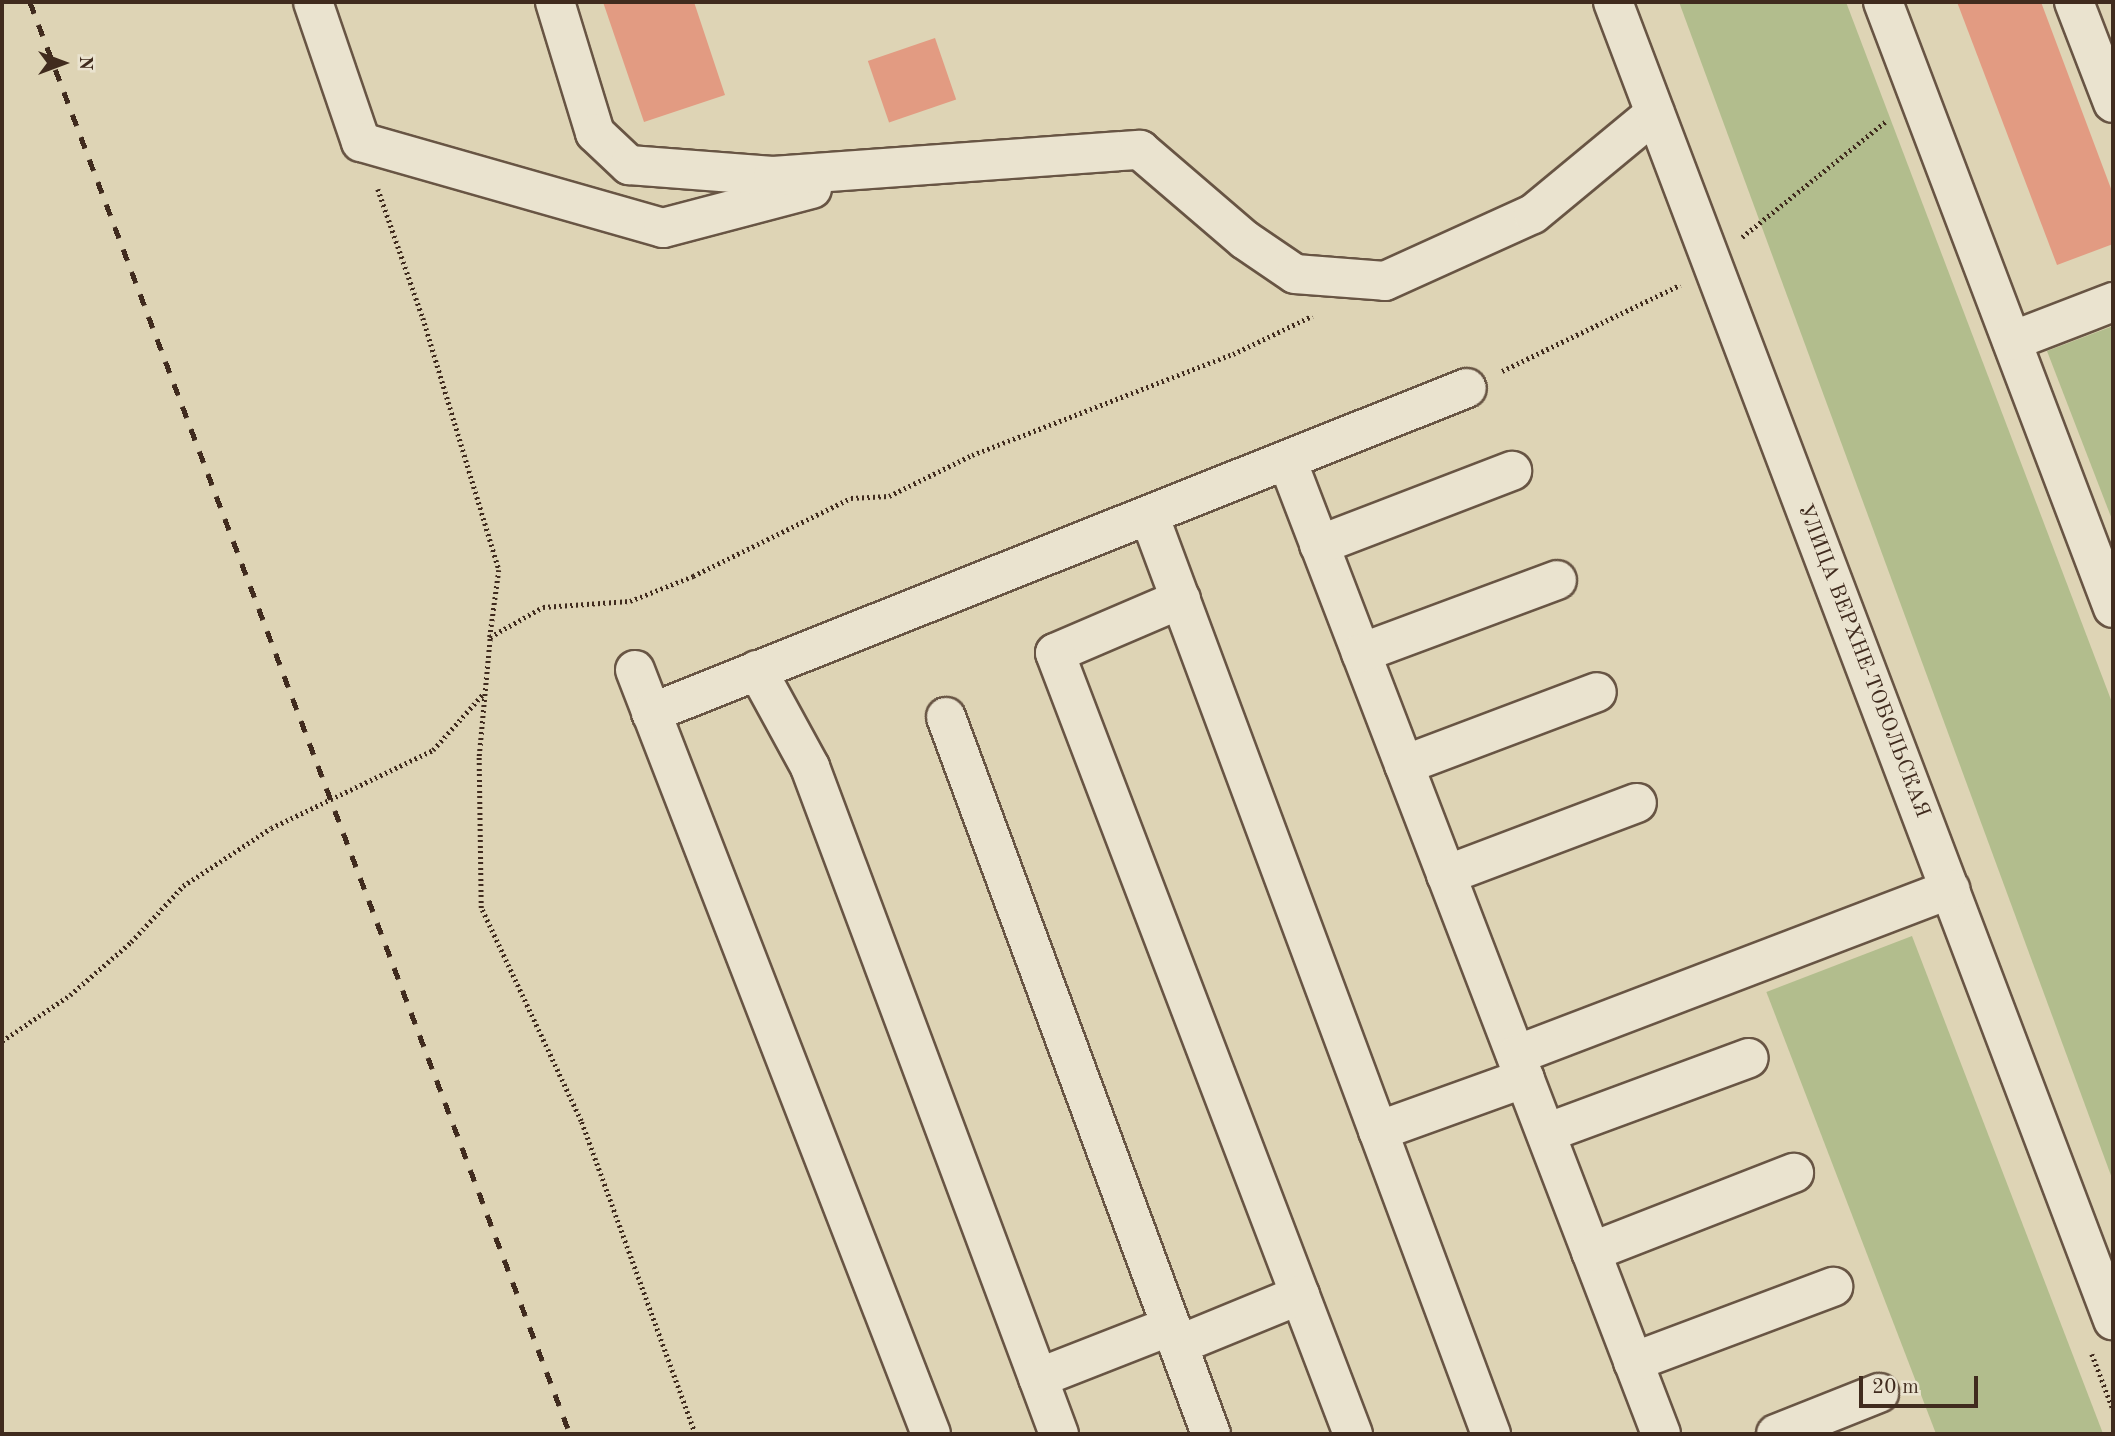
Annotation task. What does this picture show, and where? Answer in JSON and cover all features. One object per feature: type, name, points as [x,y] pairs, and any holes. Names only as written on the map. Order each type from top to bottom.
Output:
[{"type":"street","points":[[313,2],[362,142],[663,228],[905,165]]},
{"type":"street","points":[[555,2],[596,133],[629,165],[773,176],[1140,150],[1245,240],[1295,274],[1385,281],[1533,214],[1655,113]]},
{"type":"street","name":"УЛИЦА ВЕРХНЕ-ТОБОЛЬСКАЯ","points":[[1613,2],[2113,1320]]},
{"type":"street","points":[[1884,2],[2113,608]]},
{"type":"street","points":[[2074,2],[2113,101]]},
{"type":"street","points":[[2012,341],[2113,302]]},
{"type":"street","points":[[651,713],[1467,388]]},
{"type":"street","points":[[1287,460],[1661,1434]]},
{"type":"street","points":[[1319,545],[1512,471]]},
{"type":"street","points":[[1149,515],[1491,1434]]},
{"type":"street","points":[[1361,653],[1557,580]]},
{"type":"street","points":[[1181,599],[1055,653],[1353,1434]]},
{"type":"street","points":[[635,670],[931,1434]]},
{"type":"street","points":[[757,670],[810,767],[1059,1434]]},
{"type":"street","points":[[1404,765],[1597,692]]},
{"type":"street","points":[[946,717],[1211,1434]]},
{"type":"street","points":[[1446,875],[1637,803]]},
{"type":"street","points":[[1378,1131],[1520,1067],[1950,890]]},
{"type":"street","points":[[1546,1133],[1749,1058]]},
{"type":"street","points":[[1591,1252],[1794,1173]]},
{"type":"street","points":[[1633,1362],[1833,1287]]},
{"type":"street","points":[[1038,1378],[1300,1295]]},
{"type":"street","points":[[1776,1434],[1879,1393]]},
{"type":"path","points":[[362,142],[423,318],[499,570],[490,638]]},
{"type":"path","points":[[2,1041],[80,986],[131,942],[183,886],[271,828],[433,750],[485,692]]},
{"type":"green space","points":[[1679,2],[1846,2],[2113,705],[2113,1181]]},
{"type":"green space","points":[[2113,326],[2113,522],[2047,351]]},
{"type":"green space","points":[[1912,936],[2103,1434],[1936,1434],[1766,992]]},
{"type":"building","points":[[603,2],[694,2],[725,95],[644,122]]},
{"type":"building","points":[[1957,2],[2041,2],[2113,194],[2113,244],[2057,265]]},
{"type":"building","points":[[935,38],[956,99],[889,123],[868,61]]},
{"type":"railway","points":[[30,2],[570,1434]]}]
